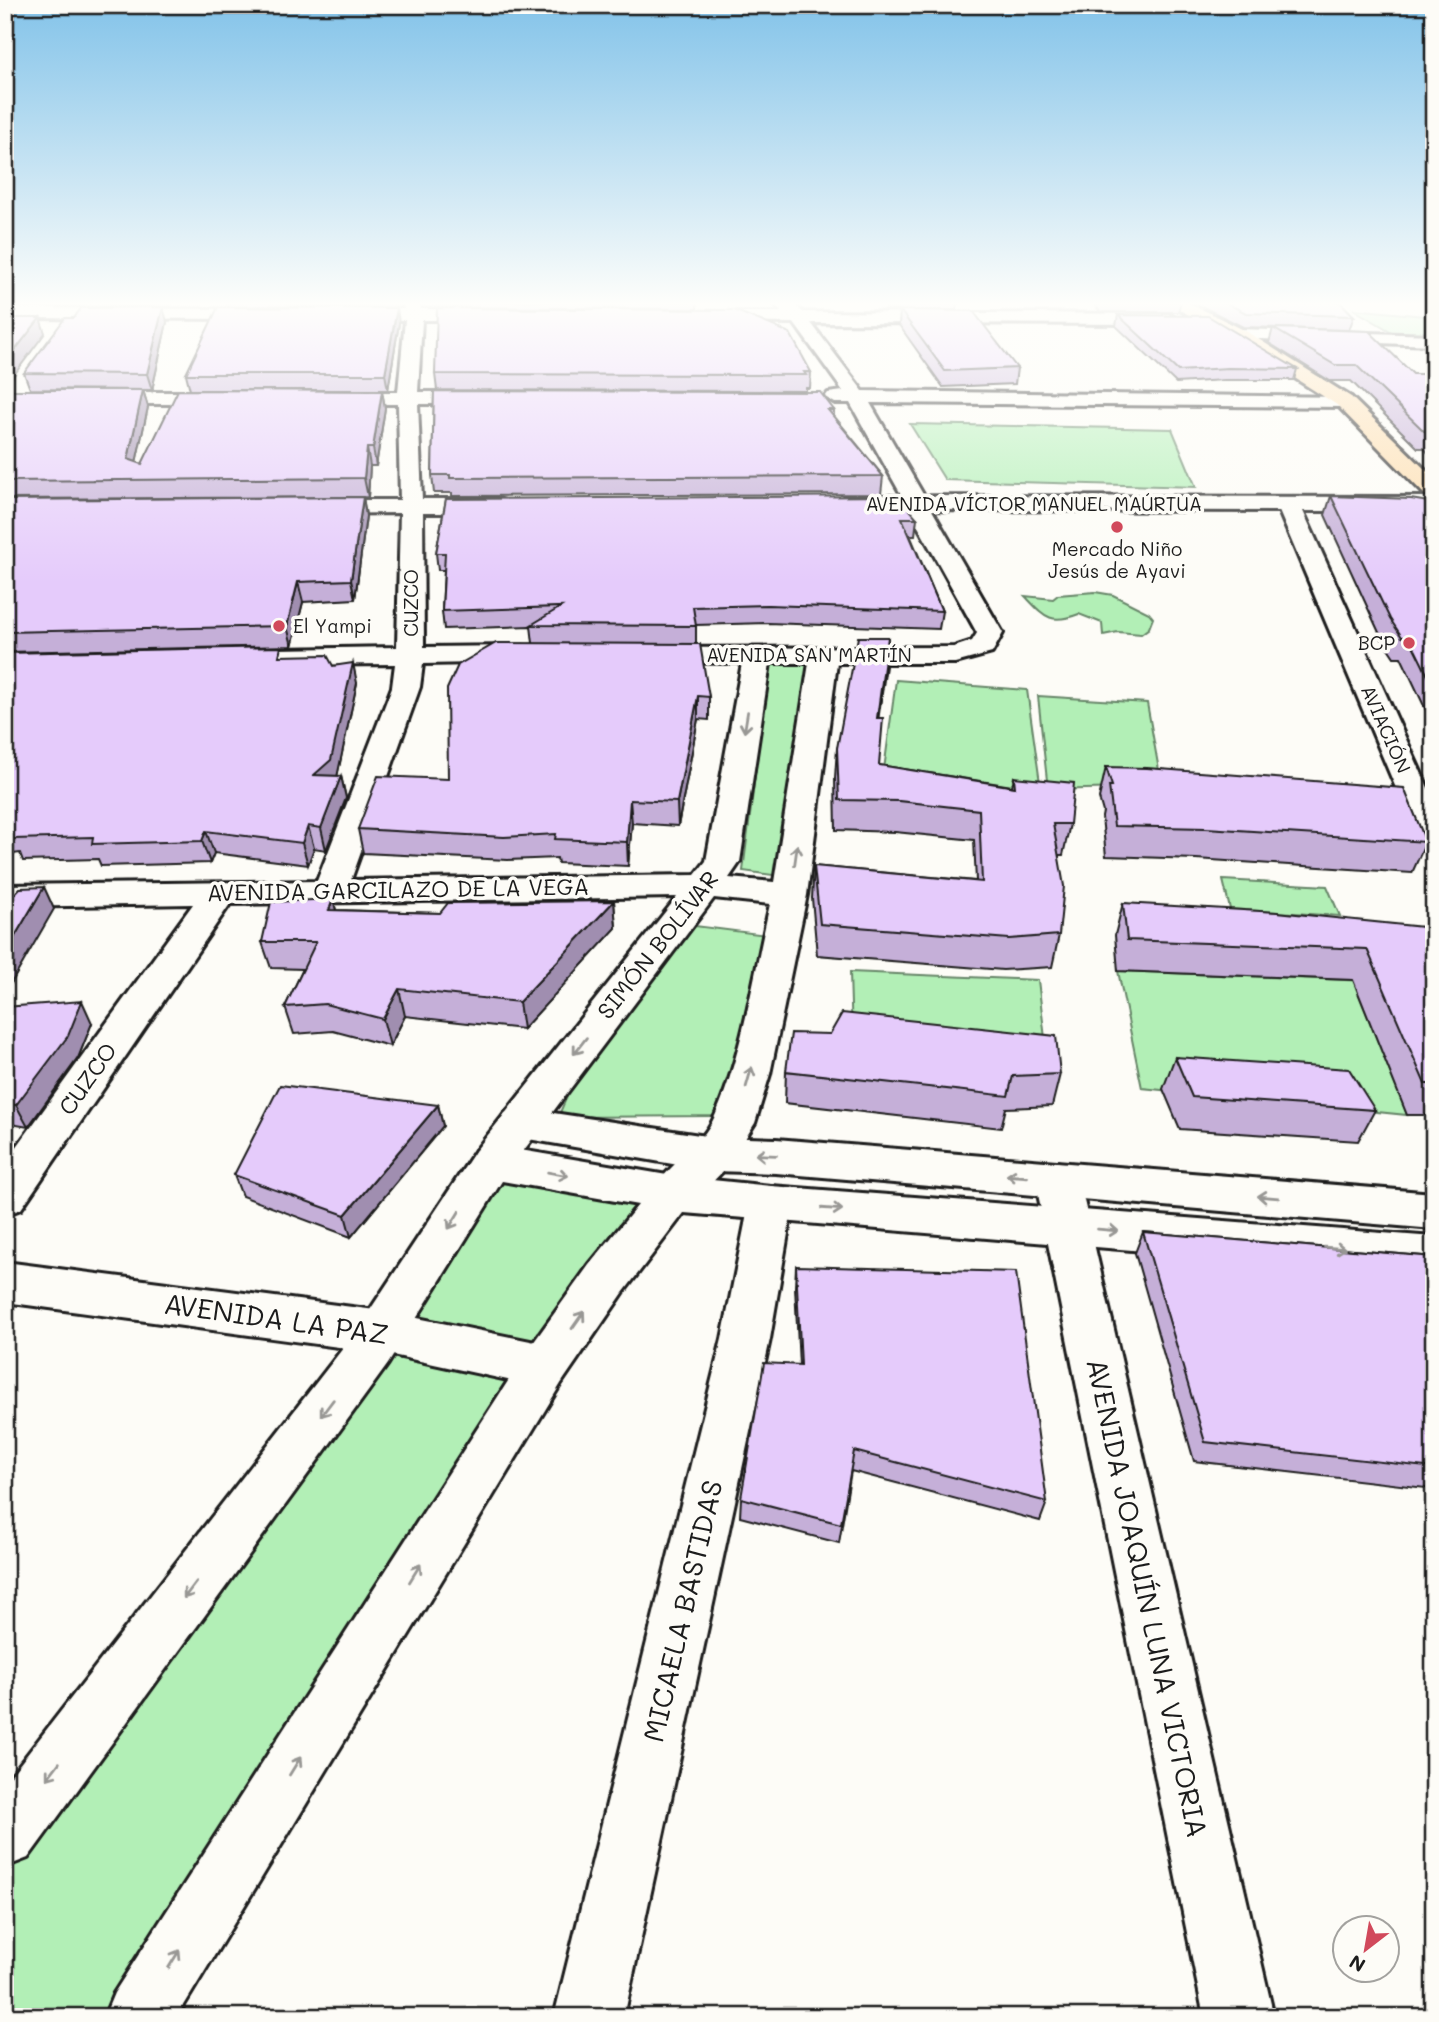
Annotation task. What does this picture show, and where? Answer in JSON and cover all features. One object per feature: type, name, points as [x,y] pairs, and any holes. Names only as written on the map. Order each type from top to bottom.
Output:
[{"type":"main road","points":[[1335,395],[1344,401],[1434,491]]},
{"type":"street","points":[[816,397],[1344,401]]},
{"type":"street","points":[[856,397],[915,503]]},
{"type":"street","points":[[7,401],[243,398]]},
{"type":"street","points":[[312,398],[503,398]]},
{"type":"street","name":"CUZCO","points":[[330,891],[406,687],[411,654],[412,507],[407,398]]},
{"type":"street","name":"AVENIDA VÍCTOR MANUEL MAÚRTUA","points":[[831,503],[1434,503]]},
{"type":"street","name":"AVENIDA SAN MARTÍN","points":[[619,654],[955,655],[982,647],[990,633],[915,503]]},
{"type":"street","name":"AVIACIÓN","points":[[1288,505],[1434,838]]},
{"type":"street","points":[[290,508],[524,506]]},
{"type":"street","points":[[257,657],[550,654]]},
{"type":"street","name":"SIMÓN BOLÍVAR","points":[[5,1835],[383,1332],[505,1143],[723,862],[757,655]]},
{"type":"street","points":[[138,2017],[545,1366],[606,1279],[673,1194],[713,1154],[734,1123],[750,1074],[790,895],[824,655]]},
{"type":"street","name":"AVENIDA GARCILAZO DE LA VEGA","points":[[5,896],[703,886],[790,895]]},
{"type":"street","name":"CUZCO","points":[[5,1197],[220,892]]},
{"type":"street","points":[[505,1143],[776,1156],[1061,1203],[1434,1256]]},
{"type":"street","points":[[505,1143],[673,1194],[771,1204],[1061,1203],[1434,1211]]},
{"type":"street","name":"AVENIDA JOAQUÍN LUNA VICTORIA","points":[[1061,1203],[1239,2017]]},
{"type":"street","name":"MICAELA BASTIDAS","points":[[589,2017],[746,1339],[771,1204]]},
{"type":"street","name":"AVENIDA LA PAZ","points":[[5,1282],[383,1332],[545,1366]]},
{"type":"green space","points":[[910,424],[1172,429],[1196,487],[945,480]]},
{"type":"green space","points":[[1095,592],[1113,595],[1149,613],[1153,618],[1149,628],[1141,634],[1118,632],[1103,635],[1102,623],[1079,614],[1054,619],[1043,614],[1025,596],[1053,599],[1058,595]]},
{"type":"green space","points":[[809,664],[780,876],[743,871],[769,665]]},
{"type":"green space","points":[[896,680],[1027,690],[1041,790],[883,777]]},
{"type":"green space","points":[[1038,696],[1147,703],[1162,787],[1048,790]]},
{"type":"green space","points":[[1223,880],[1327,886],[1340,916],[1230,909]]},
{"type":"green space","points":[[687,925],[767,935],[720,1116],[558,1117],[575,1078]]},
{"type":"green space","points":[[1118,971],[1370,981],[1357,990],[1407,1115],[1142,1088]]},
{"type":"green space","points":[[850,972],[1038,980],[1047,1055],[852,1038]]},
{"type":"green space","points":[[491,1162],[673,1194],[133,2017],[5,2017],[5,1798]]},
{"type":"building","points":[[142,395],[128,459],[142,464],[175,395],[381,395],[373,448],[367,448],[364,478],[5,481],[5,396]]},
{"type":"building","points":[[434,395],[823,395],[834,410],[828,410],[883,476],[450,478],[450,475],[432,475]]},
{"type":"building","points":[[1387,395],[1434,395],[1434,435],[1424,431]]},
{"type":"building","points":[[898,496],[917,518],[902,518],[942,611],[768,605],[693,607],[696,626],[531,625],[561,607],[442,611],[445,553],[436,553],[446,499]]},
{"type":"building","points":[[1331,496],[1411,499],[1434,503],[1434,688],[1409,637],[1402,637],[1390,619]]},
{"type":"building","points":[[363,497],[351,580],[298,582],[287,626],[5,632],[5,500]]},
{"type":"building","points":[[858,637],[888,637],[877,718],[883,718],[879,765],[1015,787],[1014,777],[1074,783],[1070,824],[1053,824],[1064,886],[1059,935],[1009,939],[820,924],[814,866],[982,882],[979,810],[899,801],[839,800],[837,748]]},
{"type":"building","points":[[496,643],[700,644],[709,697],[698,696],[677,802],[630,800],[627,842],[555,839],[556,834],[504,837],[358,829],[378,776],[448,779],[447,689],[458,665]]},
{"type":"building","points":[[281,647],[279,656],[327,655],[333,666],[353,663],[331,760],[314,775],[341,776],[321,828],[308,826],[302,843],[206,831],[202,841],[92,844],[93,837],[13,839],[12,831],[5,832],[5,653]]},
{"type":"building","points":[[1106,767],[1404,788],[1426,842],[1206,828],[1114,826],[1109,786],[1112,786]]},
{"type":"building","points":[[44,887],[5,953],[5,904],[20,888]]},
{"type":"building","points":[[333,899],[329,910],[440,913],[448,903],[614,901],[519,1002],[399,989],[383,1019],[325,1004],[285,1007],[316,942],[262,942],[271,902]]},
{"type":"building","points":[[1123,903],[1277,912],[1423,927],[1434,952],[1434,1084],[1425,1084],[1367,949],[1127,940]]},
{"type":"building","points":[[82,1001],[68,1036],[16,1105],[5,1104],[5,1007]]},
{"type":"building","points":[[842,1013],[1056,1036],[1060,1074],[1013,1076],[1008,1096],[786,1071],[791,1033],[830,1034]]},
{"type":"building","points":[[1175,1057],[1349,1069],[1375,1110],[1192,1097]]},
{"type":"building","points":[[280,1085],[438,1105],[345,1215],[234,1175]]},
{"type":"building","points":[[1143,1232],[1434,1257],[1434,1468],[1205,1442]]},
{"type":"building","points":[[796,1266],[1016,1272],[1047,1502],[854,1451],[841,1524],[741,1498],[764,1363],[801,1365]]},
{"type":"place","name":"Mercado Niño Jesús de Ayavi","points":[[1117,527]]},
{"type":"place","name":"El Yampi","points":[[279,626]]},
{"type":"place","name":"BCP","points":[[1409,643]]}]
